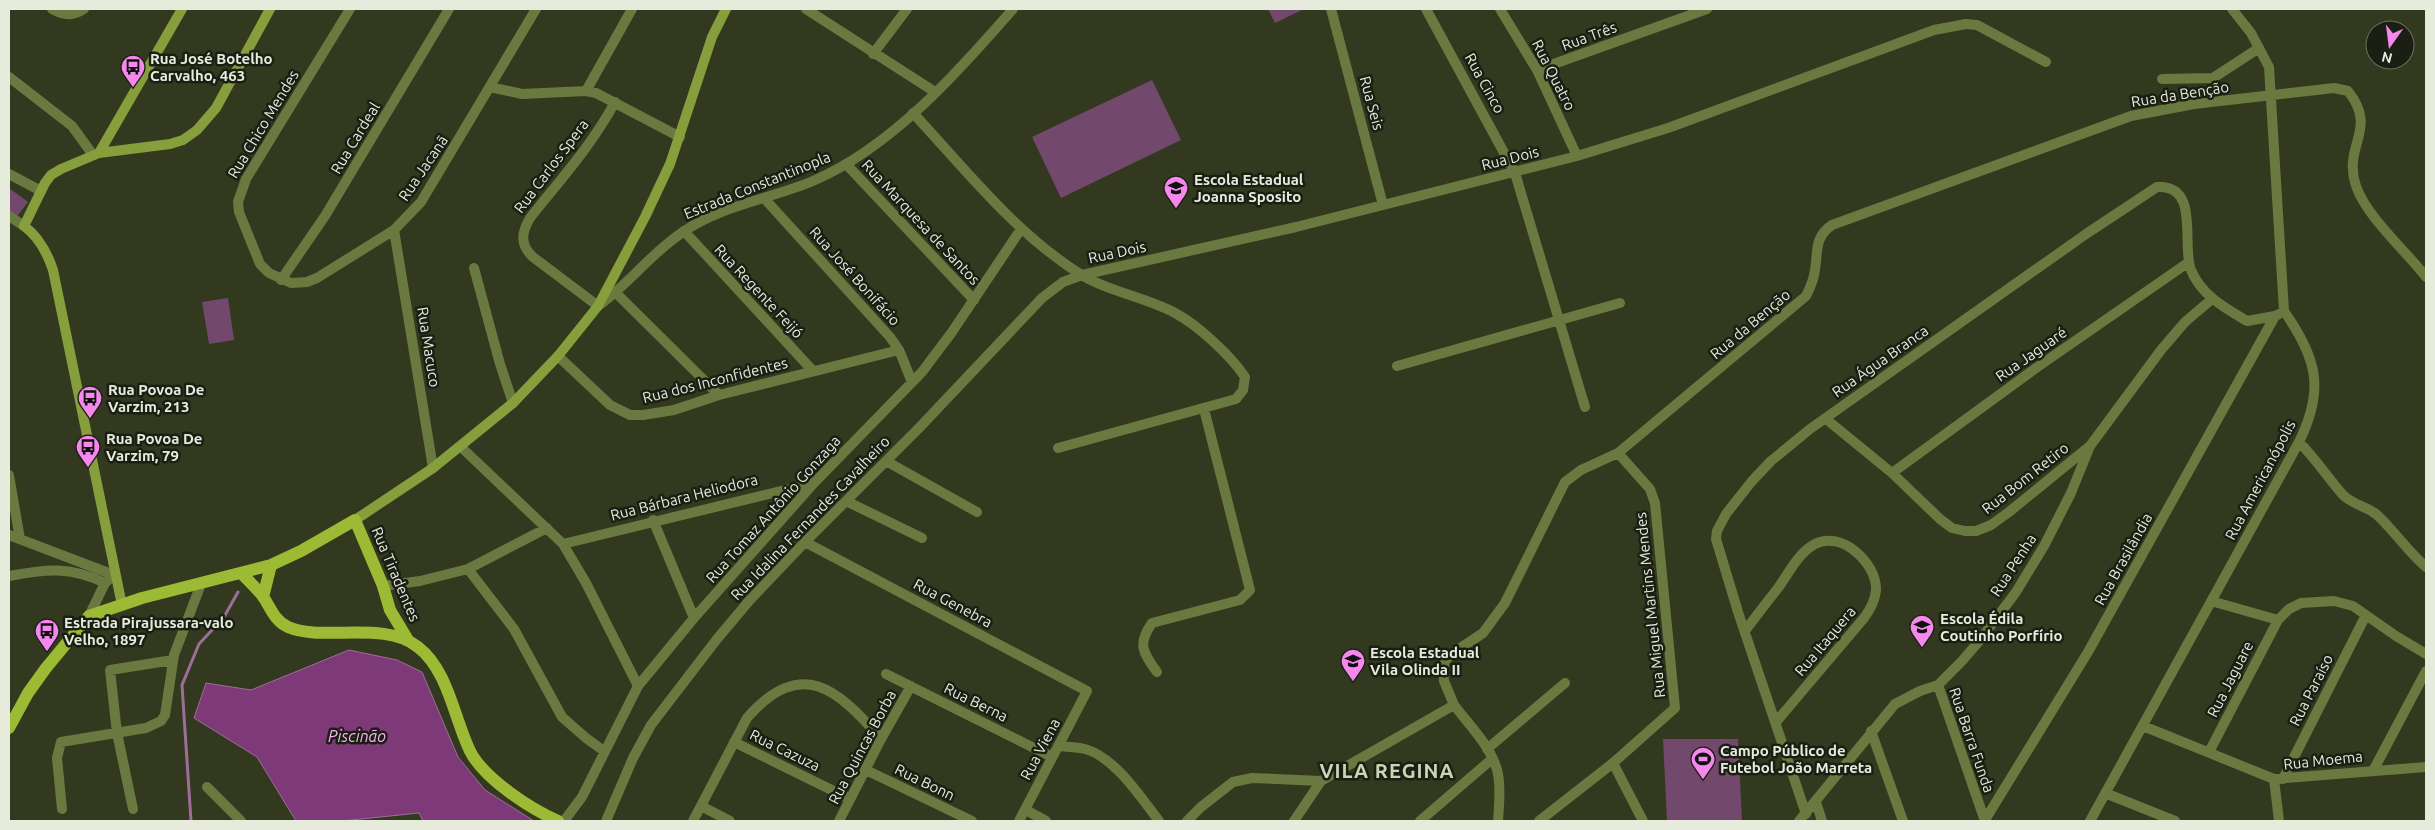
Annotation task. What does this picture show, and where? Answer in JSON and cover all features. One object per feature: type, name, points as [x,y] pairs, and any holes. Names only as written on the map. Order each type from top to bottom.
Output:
[{"type":"main road","points":[[96,154],[182,9]]},
{"type":"main road","points":[[122,605],[114,575],[53,270],[47,252],[31,231],[24,226],[41,191],[52,175],[78,160],[96,154],[170,144],[183,140],[197,130],[216,108],[270,9]]},
{"type":"main road","points":[[9,728],[28,693],[88,616],[271,565],[301,551],[356,520],[433,468],[513,403],[558,356],[598,306],[645,217],[680,137],[712,37],[726,9]]},
{"type":"main road","name":"Rua Tiradentes","points":[[356,520],[383,586],[392,615],[408,640]]},
{"type":"main road","points":[[263,597],[271,565]]},
{"type":"main road","points":[[241,573],[263,597],[279,622],[289,627],[326,632],[372,633],[408,640],[424,652],[438,672],[471,754],[509,793],[558,821]]},
{"type":"main road","points":[[372,633],[384,625],[392,615]]},
{"type":"street","points":[[52,9],[63,14],[73,14],[84,9]]},
{"type":"street","name":"Rua Chico Mendes","points":[[281,280],[260,264],[255,254],[239,212],[240,192],[246,179],[350,9]]},
{"type":"street","name":"Rua Cardeal","points":[[281,280],[325,216],[449,9]]},
{"type":"street","name":"Rua Jacanã","points":[[281,280],[299,284],[307,282],[394,230],[421,202],[435,183],[536,9]]},
{"type":"street","points":[[586,91],[632,9]]},
{"type":"street","points":[[806,9],[873,54],[935,92]]},
{"type":"street","points":[[873,54],[907,9]]},
{"type":"street","name":"Estrada Constantinopla","points":[[598,306],[616,293],[640,267],[684,231],[727,210],[814,180],[846,164],[879,141],[913,113],[966,63],[1013,9]]},
{"type":"street","name":"Rua Seis","points":[[1331,9],[1383,205]]},
{"type":"street","name":"Rua Cinco","points":[[1426,9],[1516,173],[1585,407]]},
{"type":"street","name":"Rua Quatro","points":[[1500,9],[1537,70],[1577,156]]},
{"type":"street","name":"Rua Três","points":[[1537,70],[1707,9]]},
{"type":"street","points":[[2232,9],[2252,33],[2269,67],[2272,95],[2279,314]]},
{"type":"street","name":"Rua Dois","points":[[1082,275],[1296,227],[1516,173],[1577,156],[1668,128],[1934,30],[1966,24],[1978,25],[2046,62]]},
{"type":"street","points":[[2162,79],[2213,78],[2259,48]]},
{"type":"street","points":[[9,77],[72,126],[96,154]]},
{"type":"street","points":[[490,87],[522,94],[586,91],[615,102],[680,137]]},
{"type":"street","name":"Rua da Benção","points":[[1454,705],[1444,681],[1443,669],[1445,661],[1453,653],[1483,633],[1505,603],[1565,482],[1581,470],[1618,453],[1754,337],[1806,296],[1815,273],[1818,242],[1824,231],[1832,225],[2131,116],[2194,104],[2312,89],[2334,88],[2348,91],[2362,113],[2352,162],[2357,188],[2381,225],[2426,277]]},
{"type":"street","name":"Rua Carlos Spera","points":[[598,306],[526,252],[523,238],[525,226],[530,218],[579,157],[615,102]]},
{"type":"street","points":[[913,113],[1021,229],[1082,275],[1176,314],[1217,346],[1236,364],[1245,377],[1243,390],[1236,399],[1058,448]]},
{"type":"street","name":"Rua Marquesa de Santos","points":[[846,164],[974,300]]},
{"type":"street","points":[[9,174],[41,191]]},
{"type":"street","name":"Rua Água Branca","points":[[1803,817],[1776,722],[1716,539],[1717,531],[1726,514],[1764,468],[1826,418],[1882,377],[2157,187],[2171,189],[2182,200],[2186,215],[2189,262],[2195,277],[2212,299],[2247,321],[2279,314]]},
{"type":"street","name":"Rua José Bonifácio","points":[[764,198],[874,317],[899,350],[912,382]]},
{"type":"street","points":[[9,216],[24,226]]},
{"type":"street","name":"Rua Tomaz Antônio Gonzaga","points":[[564,821],[582,797],[638,686],[694,618],[814,483],[912,382],[952,332],[1021,229]]},
{"type":"street","name":"Rua Macuco","points":[[394,230],[433,468]]},
{"type":"street","name":"Rua Regente Feijó","points":[[684,231],[812,371]]},
{"type":"street","name":"Rua Jaguaré","points":[[1892,473],[2036,368],[2189,262]]},
{"type":"street","points":[[474,268],[500,364],[513,403]]},
{"type":"street","name":"Rua Idalina Fernandes Cavalheiro","points":[[606,821],[641,743],[661,711],[749,601],[1042,298],[1063,282],[1082,275]]},
{"type":"street","points":[[616,293],[719,395]]},
{"type":"street","name":"Rua Bom Retiro","points":[[1826,418],[1892,473],[1940,519],[1952,528],[1965,532],[1976,531],[1991,526],[2090,446],[2161,350],[2185,322],[2212,299]]},
{"type":"street","points":[[1398,366],[1620,303]]},
{"type":"street","name":"Rua Americanópolis","points":[[2090,821],[2299,442],[2311,413],[2316,392],[2313,370],[2301,336],[2279,314]]},
{"type":"street","name":"Rua Brasilândia","points":[[1985,821],[2088,652],[2279,314]]},
{"type":"street","name":"Rua dos Inconfidentes","points":[[558,356],[610,405],[630,414],[643,415],[674,410],[719,395],[899,350]]},
{"type":"street","points":[[1157,672],[1144,654],[1145,633],[1152,623],[1240,600],[1250,590],[1204,409]]},
{"type":"street","points":[[2299,442],[2315,458],[2343,495],[2354,504],[2374,512],[2402,544],[2426,567]]},
{"type":"street","name":"Rua Penha","points":[[1938,685],[1962,662],[1980,640],[2031,568],[2071,493],[2090,446]]},
{"type":"street","points":[[461,447],[563,544],[586,583],[638,686]]},
{"type":"street","name":"Rua Miguel Martins Mendes","points":[[1612,763],[1634,741],[1675,708],[1655,503],[1650,489],[1618,453]]},
{"type":"street","points":[[886,461],[977,512]]},
{"type":"street","points":[[9,475],[20,539]]},
{"type":"street","name":"Rua Bárbara Heliodora","points":[[563,544],[653,520],[814,483]]},
{"type":"street","points":[[846,501],[922,538]]},
{"type":"street","points":[[653,520],[694,618]]},
{"type":"street","points":[[383,586],[420,581],[468,569],[548,528]]},
{"type":"street","points":[[9,535],[114,575],[105,584],[88,616]]},
{"type":"street","name":"Rua Itaquera","points":[[1745,631],[1796,561],[1816,544],[1824,541],[1845,545],[1864,560],[1873,577],[1876,588],[1875,599],[1864,618],[1776,722]]},
{"type":"street","name":"Rua Genebra","points":[[805,542],[1087,691]]},
{"type":"street","points":[[468,569],[514,629],[562,717],[604,751]]},
{"type":"street","points":[[9,576],[49,570],[67,570],[105,584]]},
{"type":"street","points":[[62,809],[57,758],[59,745],[68,740],[146,728],[161,721],[167,707],[173,660],[201,584]]},
{"type":"street","points":[[2211,601],[2278,620],[2289,608],[2301,603],[2334,602],[2353,606],[2426,654]]},
{"type":"street","name":"Rua Paraíso","points":[[2278,779],[2366,614]]},
{"type":"street","name":"Rua Jaguare","points":[[2209,752],[2278,620]]},
{"type":"street","points":[[133,809],[117,732],[110,670],[173,660]]},
{"type":"street","points":[[2374,770],[2426,670]]},
{"type":"street","name":"Rua Berna","points":[[886,674],[1052,757]]},
{"type":"street","points":[[1420,821],[1565,683]]},
{"type":"street","points":[[693,821],[747,718],[762,703],[779,691],[808,684],[823,687],[843,699],[881,739]]},
{"type":"street","name":"Rua Barra Funda","points":[[1803,817],[1895,704],[1920,691],[1938,685],[1985,821]]},
{"type":"street","name":"Rua Quincas Borba","points":[[839,821],[881,739],[911,686]]},
{"type":"street","name":"Rua Viena","points":[[1019,821],[1087,691]]},
{"type":"street","points":[[1294,821],[1321,781],[1454,705],[1490,754],[1498,772],[1498,821]]},
{"type":"street","name":"Rua Moema","points":[[2143,726],[2278,779],[2426,766]]},
{"type":"street","points":[[1872,731],[1902,821]]},
{"type":"street","name":"Rua Cazuza","points":[[734,742],[850,798]]},
{"type":"street","points":[[1058,746],[1086,749],[1105,760],[1129,782],[1159,821]]},
{"type":"street","points":[[1539,821],[1612,763],[1643,821]]},
{"type":"street","name":"Rua Bonn","points":[[866,770],[972,821]]},
{"type":"street","points":[[1187,821],[1224,788],[1242,779],[1321,781]]},
{"type":"street","points":[[2278,779],[2279,821]]},
{"type":"street","points":[[207,787],[241,821]]},
{"type":"street","points":[[2105,793],[2175,821]]},
{"type":"street","points":[[1816,802],[1822,821]]},
{"type":"street","points":[[701,806],[730,821]]},
{"type":"street","points":[[1026,810],[1046,821]]},
{"type":"shaded area","points":[[1268,9],[1304,9],[1275,23]]},
{"type":"shaded area","points":[[1152,80],[1181,140],[1061,198],[1032,137]]},
{"type":"shaded area","points":[[9,188],[28,202],[15,219],[9,214]]},
{"type":"shaded area","points":[[228,298],[234,340],[209,344],[202,302]]},
{"type":"shaded area","name":"Campo Público de Futebol João Marreta","points":[[1663,739],[1738,739],[1742,821],[1667,821]]},
{"type":"water","name":"Piscinão","points":[[349,650],[397,660],[422,672],[458,757],[485,790],[534,821],[423,821],[419,813],[342,821],[296,821],[257,757],[194,718],[206,683],[251,690]]},
{"type":"waterway","points":[[191,821],[182,685],[199,644],[224,617],[238,592]]},
{"type":"place","name":"Rua José Botelho Carvalho, 463","points":[[133,88]]},
{"type":"place","name":"Escola Estadual Joanna Sposito","points":[[1176,209]]},
{"type":"place","name":"Rua Povoa De Varzim, 213","points":[[90,419]]},
{"type":"place","name":"Rua Povoa De Varzim, 79","points":[[88,468]]},
{"type":"place","name":"Escola Édila Coutinho Porfírio","points":[[1922,648]]},
{"type":"place","name":"Estrada Pirajussara-valo Velho, 1897","points":[[47,652]]},
{"type":"place","name":"Escola Estadual Vila Olinda II","points":[[1353,682]]},
{"type":"place","name":"Campo Público de Futebol João Marreta","points":[[1703,780]]},
{"type":"district","name":"VILA REGINA","points":[[1387,770]]}]
